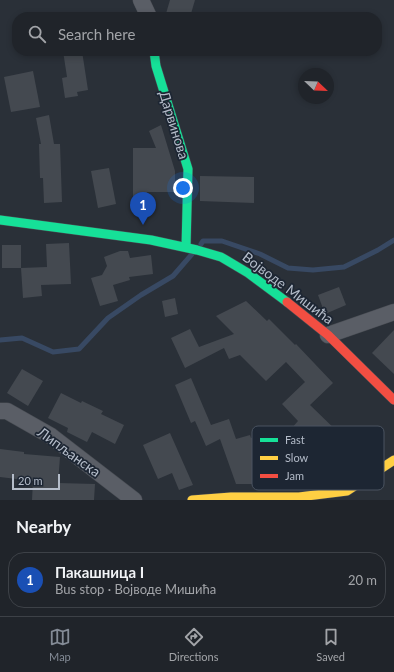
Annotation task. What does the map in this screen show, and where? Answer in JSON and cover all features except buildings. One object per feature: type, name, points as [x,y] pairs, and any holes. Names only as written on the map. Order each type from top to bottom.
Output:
[{"type":"street","points":[[141,0],[147,12]]},
{"type":"street","name":"Дарвинова","points":[[155,56],[156,66],[188,169],[186,247]]},
{"type":"street","name":"Војводе Мишића","points":[[0,220],[151,240],[174,244],[221,257],[248,273],[328,335],[394,400]]},
{"type":"street","points":[[328,335],[394,312]]},
{"type":"street","name":"Липљанска","points":[[0,411],[7,411],[51,436],[134,500]]},
{"type":"street","points":[[384,467],[394,460]]},
{"type":"street","points":[[192,500],[231,497],[298,497],[349,490]]},
{"type":"waterway","points":[[201,244],[203,241],[222,241],[260,254],[288,268],[313,270],[344,267],[394,240]]},
{"type":"waterway","points":[[0,340],[22,338],[53,352],[79,349],[108,318],[141,295],[173,276],[192,254]]},
{"type":"traffic: fast","points":[[155,56],[156,66],[188,169],[186,247]]},
{"type":"traffic: fast","points":[[0,220],[151,240],[197,250],[221,257],[248,273],[287,302]]},
{"type":"traffic: slow","points":[[384,467],[394,460]]},
{"type":"traffic: slow","points":[[192,500],[231,497],[299,497],[349,490]]},
{"type":"traffic: jam","points":[[287,302],[328,335],[394,400]]},
{"type":"place","name":"Пакашница I","points":[[143,225]]}]
